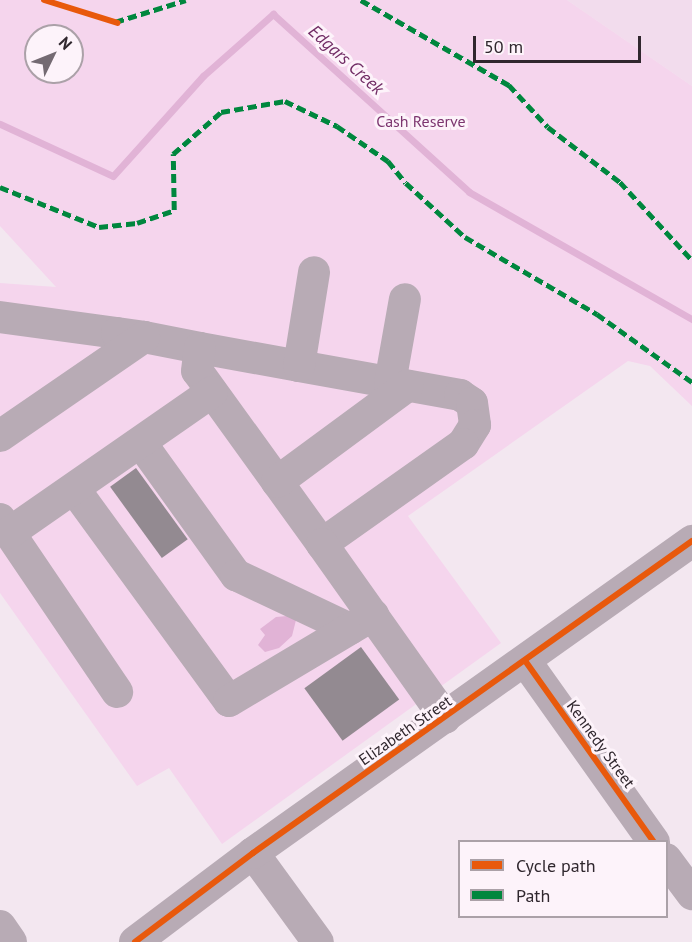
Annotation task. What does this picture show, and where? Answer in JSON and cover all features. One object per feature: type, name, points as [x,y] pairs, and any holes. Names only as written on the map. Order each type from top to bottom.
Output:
[{"type":"street","points":[[299,366],[314,272]]},
{"type":"street","points":[[277,482],[399,384],[405,299]]},
{"type":"street","points":[[0,317],[144,338],[399,384],[468,399],[476,415],[471,433],[456,449],[322,544]]},
{"type":"street","points":[[0,436],[144,338]]},
{"type":"street","points":[[201,348],[197,371],[322,544],[361,622],[445,718]]},
{"type":"street","points":[[117,692],[5,526],[75,490],[212,392]]},
{"type":"street","points":[[141,442],[236,575],[361,622]]},
{"type":"street","points":[[75,490],[229,701],[361,622]]},
{"type":"street","name":"Elizabeth Street","points":[[135,942],[254,852],[526,662],[692,541]]},
{"type":"street","name":"Kennedy Street","points":[[526,662],[653,840]]},
{"type":"street","points":[[254,852],[318,942]]},
{"type":"street","points":[[668,862],[692,894]]},
{"type":"street","points":[[0,926],[11,942]]},
{"type":"shaded area","points":[[567,0],[692,0],[692,86]]},
{"type":"shaded area","points":[[287,616],[296,620],[292,636],[279,648],[265,652],[258,645],[265,635],[260,629],[276,617]]},
{"type":"green space","name":"Cash Reserve","points":[[0,0],[567,0],[692,86],[692,406],[650,366],[628,361],[408,516],[501,643],[222,844],[169,768],[137,786],[0,593],[0,283],[56,287],[0,226]]},
{"type":"building","points":[[136,468],[188,539],[162,558],[110,487]]},
{"type":"building","points":[[361,647],[399,700],[343,741],[304,688]]},
{"type":"waterway","name":"Edgars Creek","points":[[0,124],[113,176],[203,76],[273,14],[469,192],[692,319]]},
{"type":"marked path","points":[[115,22],[186,0]]},
{"type":"marked path","points":[[361,0],[509,85],[548,127],[620,182],[692,260]]},
{"type":"marked path","points":[[0,187],[99,227],[137,223],[174,210],[173,154],[221,112],[285,101],[337,126],[388,161],[406,183],[465,237],[597,314],[692,382]]},
{"type":"cycle path","points":[[44,0],[118,23]]},
{"type":"cycle path","points":[[135,942],[253,853],[692,541]]},
{"type":"cycle path","points":[[526,662],[653,840]]}]
